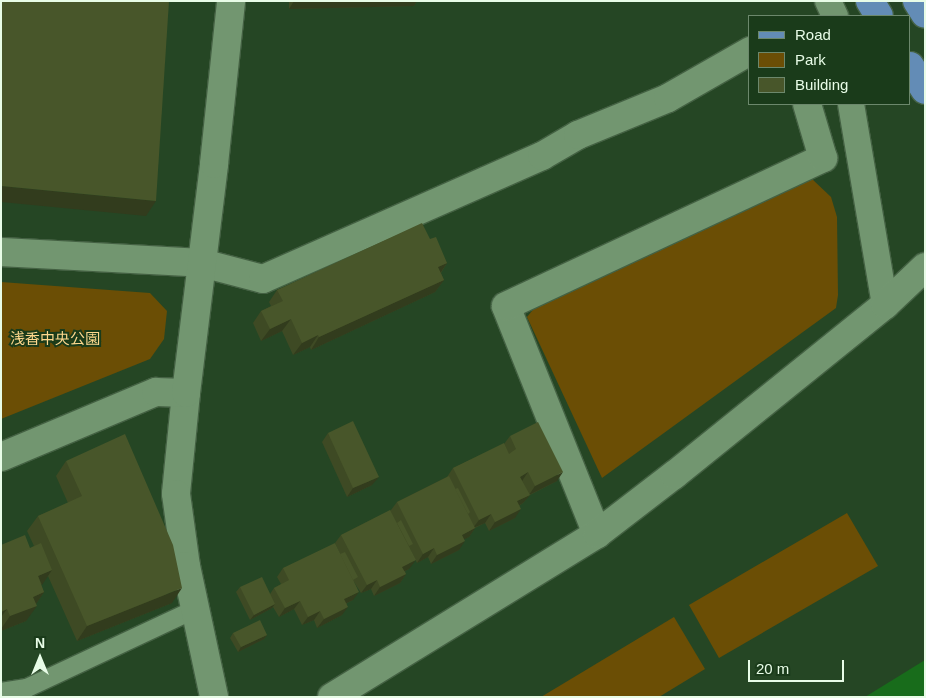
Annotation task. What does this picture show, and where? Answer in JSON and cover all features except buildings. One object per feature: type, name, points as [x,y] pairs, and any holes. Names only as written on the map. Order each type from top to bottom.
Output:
[{"type":"main road","points":[[870,1],[878,15]]},
{"type":"main road","points":[[917,1],[925,14]]},
{"type":"main road","points":[[911,68],[925,90]]},
{"type":"street","points":[[214,697],[186,566],[176,494],[231,1]]},
{"type":"street","points":[[828,1],[835,15]]},
{"type":"street","points":[[1,252],[202,263],[263,279],[542,156],[578,135],[668,98],[748,52]]},
{"type":"street","points":[[597,534],[506,306],[823,158],[807,105]]},
{"type":"street","points":[[852,105],[885,305]]},
{"type":"street","points":[[332,697],[597,534],[674,475],[885,305],[925,266]]},
{"type":"street","points":[[1,457],[156,392],[186,393]]},
{"type":"lane","points":[[1,692],[27,688],[196,609]]},
{"type":"green space","points":[[811,178],[831,197],[837,217],[838,295],[836,308],[602,478],[527,317],[536,306]]},
{"type":"green space","name":"浅香中央公園","points":[[1,282],[150,293],[167,311],[164,339],[150,359],[1,419]]},
{"type":"green space","points":[[847,513],[878,566],[719,658],[689,605]]},
{"type":"green space","points":[[674,617],[705,669],[659,697],[541,697]]},
{"type":"shaded area","points":[[925,660],[925,697],[865,697]]}]
